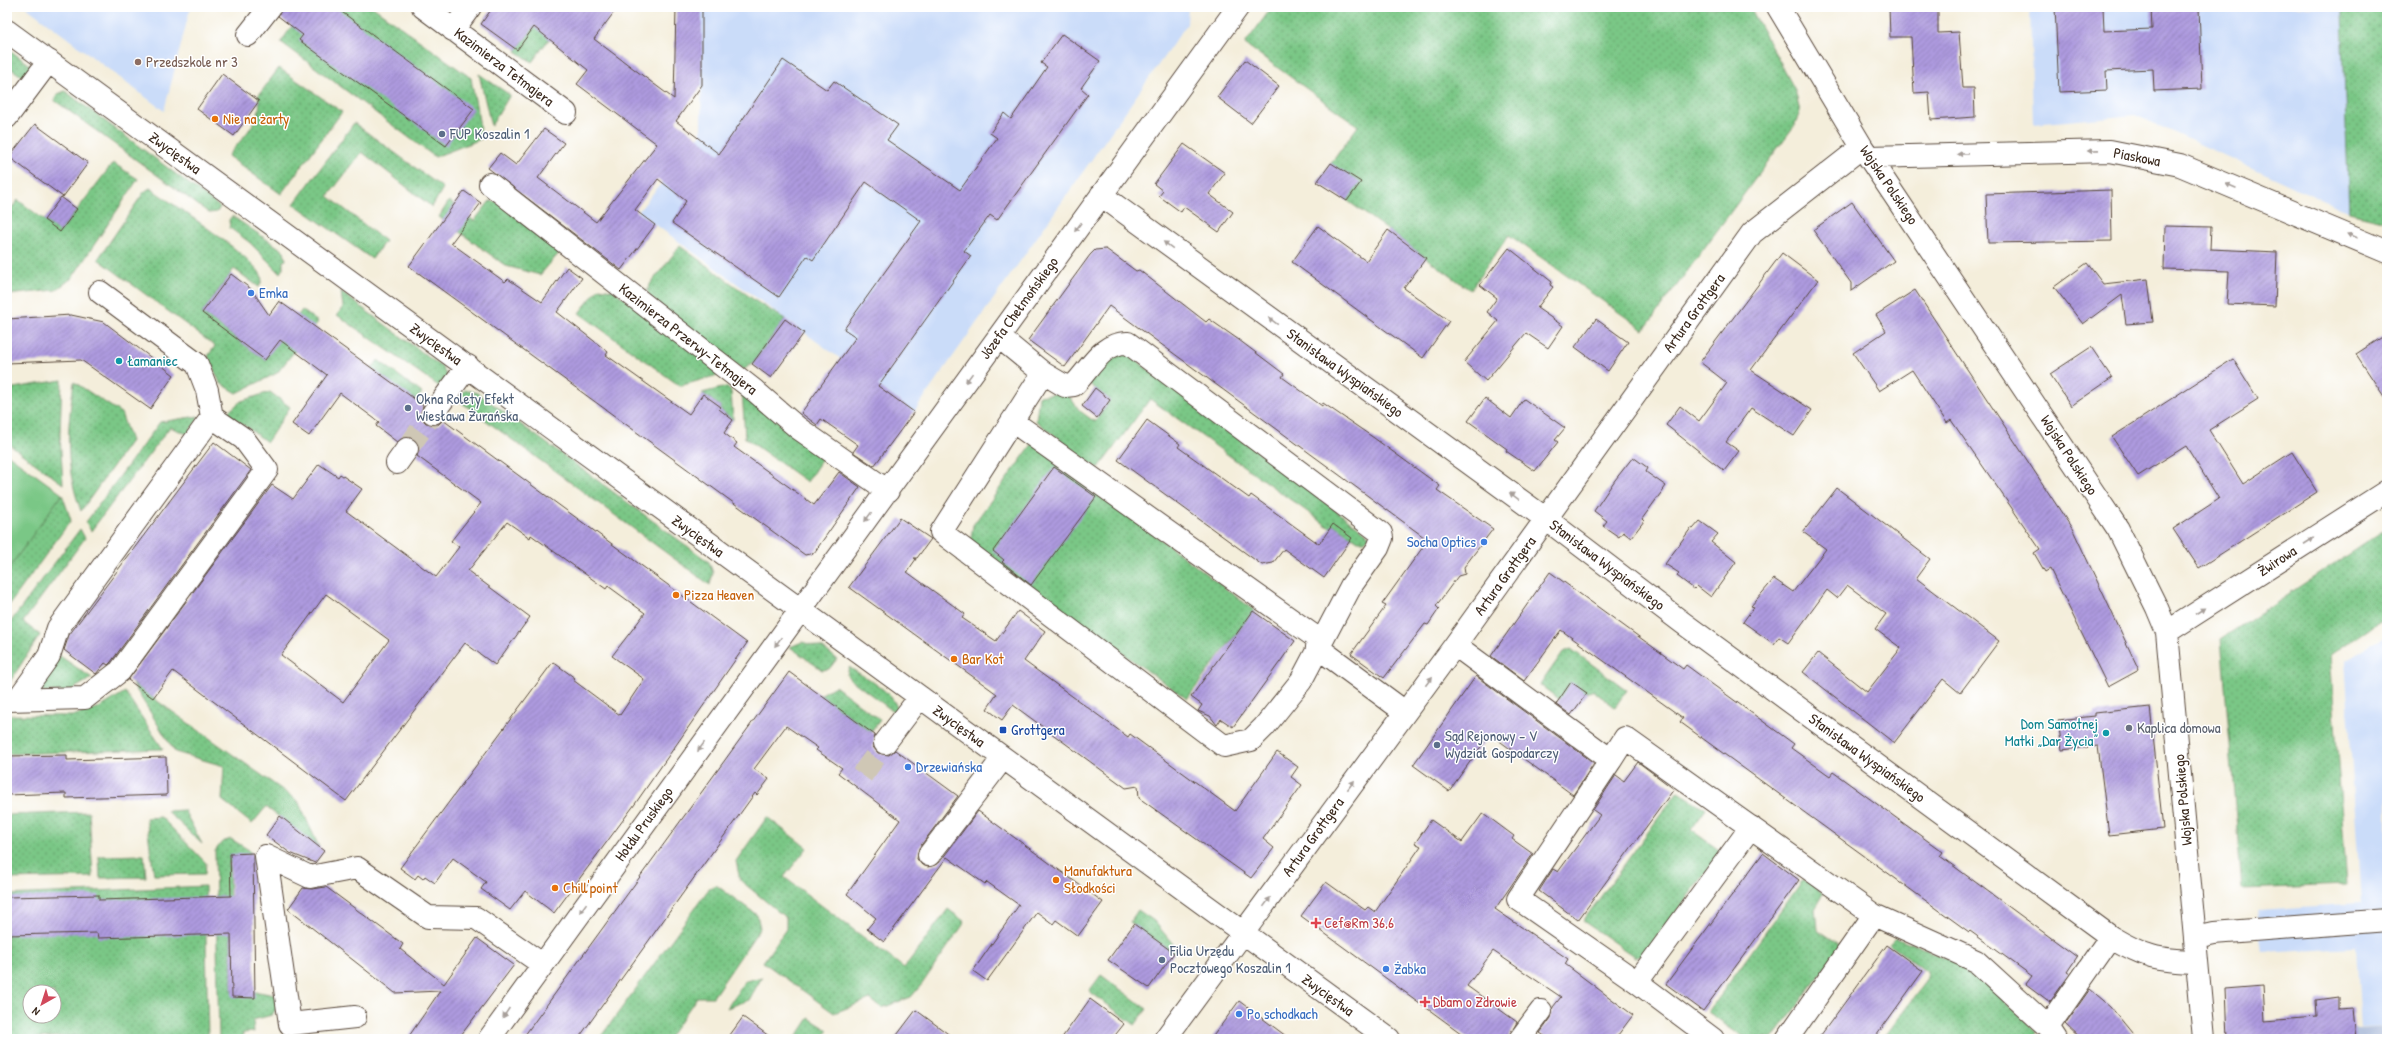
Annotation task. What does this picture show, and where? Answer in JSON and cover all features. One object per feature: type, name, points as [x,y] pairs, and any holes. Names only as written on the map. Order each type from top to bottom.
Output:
[{"type":"street","points":[[248,35],[270,7]]},
{"type":"street","name":"Kazimierza Tetmajera","points":[[423,7],[566,113]]},
{"type":"street","points":[[453,30],[470,7]]},
{"type":"street","name":"Józefa Chełmońskiego","points":[[800,610],[888,491],[1238,7]]},
{"type":"street","name":"Wojska Polskiego","points":[[1778,7],[1866,152],[2116,526],[2158,608],[2167,632],[2196,937],[2204,1039]]},
{"type":"street","name":"Zwycięstwa","points":[[7,31],[1389,1039]]},
{"type":"street","points":[[7,117],[49,61]]},
{"type":"street","name":"Piaskowa","points":[[1866,152],[2110,151],[2180,165],[2387,252]]},
{"type":"street","name":"Artura Grottgera","points":[[1165,1039],[1455,645],[1752,233],[1866,152]]},
{"type":"street","name":"Kazimierza Przerwy-Tetmajera","points":[[490,184],[755,391],[798,428],[888,491]]},
{"type":"street","name":"Stanisława Wyspiańskiego","points":[[1100,196],[1546,519],[1689,628],[2110,937]]},
{"type":"street","points":[[12,699],[49,656],[58,628],[212,417],[208,390],[196,364],[100,292]]},
{"type":"street","points":[[999,337],[1043,373],[1065,386],[1074,385],[1103,351],[1117,343],[1128,343],[1381,532],[1382,538],[1378,548],[1351,586],[1300,681],[1264,727],[1251,740],[1224,746],[1211,738],[1144,684],[1048,615],[941,532],[1043,373]]},
{"type":"street","points":[[433,413],[468,366]]},
{"type":"street","points":[[12,699],[85,698],[120,671],[267,470],[244,439],[212,417]]},
{"type":"street","points":[[1012,421],[1319,644],[1405,712]]},
{"type":"street","name":"Żwirowa","points":[[2167,632],[2387,491]]},
{"type":"street","name":"Hołdu Pruskiego","points":[[489,1039],[800,610]]},
{"type":"street","points":[[1455,645],[1611,760]]},
{"type":"street","points":[[886,743],[920,698]]},
{"type":"street","points":[[1704,1036],[1637,982],[1518,899],[1625,738],[1874,915],[1976,961],[2052,1033],[2110,937],[2137,952],[2163,960],[2197,961]]},
{"type":"street","points":[[929,855],[1003,758]]},
{"type":"street","points":[[1637,982],[1751,827]]},
{"type":"street","points":[[355,1017],[290,1024],[266,856],[310,877],[357,868],[428,917],[476,918],[542,964]]},
{"type":"street","points":[[1787,1039],[1874,915]]},
{"type":"street","points":[[2196,937],[2214,933],[2387,920]]},
{"type":"street","points":[[1520,1039],[1541,1010]]},
{"type":"shaded area","name":"Przedszkole nr 3","points":[[26,7],[192,7],[189,13],[164,111]]},
{"type":"shaded area","points":[[702,7],[1188,7],[1187,24],[914,412],[638,212],[701,134]]},
{"type":"shaded area","points":[[2030,7],[2349,7],[2342,12],[2349,212],[2135,115],[2033,124]]},
{"type":"shaded area","points":[[2387,635],[2387,1027],[2361,1028],[2356,947],[2263,952],[2257,910],[2361,903],[2345,661]]},
{"type":"shaded area","points":[[2387,1027],[2387,1039],[2229,1038]]},
{"type":"green space","points":[[305,7],[373,7],[471,78],[481,139],[435,157],[281,42]]},
{"type":"green space","points":[[549,7],[573,7],[532,62],[516,51]]},
{"type":"green space","points":[[1272,7],[1750,7],[1795,90],[1800,111],[1794,126],[1644,330],[1509,235],[1470,290],[1319,180],[1358,126],[1245,44]]},
{"type":"green space","points":[[2349,7],[2387,7],[2387,221],[2349,212],[2342,12]]},
{"type":"green space","points":[[7,48],[31,66],[30,74],[26,79],[7,66]]},
{"type":"green space","points":[[279,68],[342,112],[281,194],[228,156],[245,136],[255,120],[260,104],[258,96]]},
{"type":"green space","points":[[479,74],[510,95],[491,126]]},
{"type":"green space","points":[[65,91],[220,207],[217,212],[209,213],[54,100],[58,94]]},
{"type":"green space","points":[[354,123],[443,188],[432,207],[362,152],[328,196],[385,241],[372,259],[294,204]]},
{"type":"green space","points":[[113,163],[138,179],[72,278],[56,290],[7,295],[7,213],[18,200],[60,232]]},
{"type":"green space","points":[[150,188],[243,255],[262,276],[259,287],[234,269],[202,313],[265,360],[302,310],[318,322],[277,373],[237,393],[220,383],[208,356],[215,346],[98,259],[144,192]]},
{"type":"green space","points":[[449,201],[474,221],[490,201],[498,202],[560,252],[540,275],[506,266],[439,217]]},
{"type":"green space","points":[[232,216],[284,251],[286,260],[283,261],[283,268],[280,273],[249,242],[230,228],[229,220]]},
{"type":"green space","points":[[680,246],[757,302],[785,319],[752,364],[743,370],[651,298],[647,291],[651,283]]},
{"type":"green space","points":[[599,288],[613,290],[725,373],[680,386],[579,313]]},
{"type":"green space","points":[[341,292],[442,367],[447,376],[443,389],[337,315],[343,307]]},
{"type":"green space","points":[[1119,352],[1128,354],[1370,536],[1365,541],[1358,541],[1333,524],[1330,528],[1150,399],[1098,469],[1036,421],[1039,396],[1066,392],[1080,411],[1095,422],[1110,400],[1087,382]]},
{"type":"green space","points":[[378,360],[422,393],[416,401],[372,369]]},
{"type":"green space","points":[[62,380],[60,435],[63,484],[7,443],[7,389]]},
{"type":"green space","points":[[74,382],[121,413],[131,441],[81,511],[72,478],[68,447]]},
{"type":"green space","points":[[726,387],[731,391],[733,420],[719,409],[721,407],[702,393]]},
{"type":"green space","points":[[466,390],[478,393],[709,562],[713,573],[710,585],[454,397]]},
{"type":"green space","points":[[742,390],[822,459],[807,482],[745,438]]},
{"type":"green space","points":[[270,392],[290,407],[267,442],[227,413],[241,401]]},
{"type":"green space","points":[[198,416],[197,421],[187,434],[170,427],[91,531],[86,522],[160,422]]},
{"type":"green space","points":[[1033,443],[1254,610],[1187,699],[970,545],[973,525]]},
{"type":"green space","points":[[7,454],[62,494],[7,571]]},
{"type":"green space","points":[[62,494],[71,520],[7,608],[7,571]]},
{"type":"green space","points":[[2387,528],[2387,616],[2330,655],[2347,885],[2242,889],[2221,639]]},
{"type":"green space","points":[[80,529],[85,538],[23,622],[40,635],[9,683],[7,633],[9,624]]},
{"type":"green space","points":[[802,642],[823,648],[837,659],[829,669],[822,670],[790,647]]},
{"type":"green space","points":[[1571,649],[1627,690],[1615,707],[1592,690],[1559,699],[1540,685],[1563,652]]},
{"type":"green space","points":[[57,654],[92,678],[68,692],[36,691]]},
{"type":"green space","points":[[849,667],[872,681],[887,693],[893,699],[897,707],[898,715],[850,679],[847,675]]},
{"type":"green space","points":[[132,683],[298,801],[319,847],[266,807],[252,824],[222,800],[224,766],[175,752]]},
{"type":"green space","points":[[835,686],[880,720],[871,732],[820,695]]},
{"type":"green space","points":[[125,692],[163,749],[7,754],[7,715],[72,716],[101,707]]},
{"type":"green space","points":[[1678,791],[1706,809],[1691,830],[1722,852],[1642,956],[1635,957],[1583,921]]},
{"type":"green space","points":[[184,810],[202,844],[167,811]]},
{"type":"green space","points":[[89,812],[93,877],[7,879],[7,815]]},
{"type":"green space","points":[[161,817],[206,863],[205,874],[154,875],[146,818]]},
{"type":"green space","points":[[767,817],[807,848],[784,877],[904,968],[948,909],[965,922],[922,984],[911,997],[882,1008],[870,999],[834,1013],[763,962],[786,929],[786,918],[740,880],[736,861]]},
{"type":"green space","points":[[231,839],[249,850],[256,862],[229,863],[232,993],[259,992],[280,996],[281,1002],[272,1015],[253,1020],[254,1032],[243,1033],[243,1039],[219,1039],[215,851],[222,842]]},
{"type":"green space","points":[[144,855],[146,877],[100,878],[99,856]]},
{"type":"green space","points":[[1803,880],[1824,893],[1815,908],[1817,929],[1842,946],[1772,1039],[1747,1039],[1708,1012]]},
{"type":"green space","points":[[716,885],[757,915],[760,928],[713,997],[697,997],[668,1039],[599,1039],[708,890]]},
{"type":"green space","points":[[205,886],[208,1039],[79,1039],[78,1036],[7,1039],[7,895]]},
{"type":"green space","points":[[1138,910],[1154,921],[1177,949],[1174,953],[1130,922]]},
{"type":"green space","points":[[1896,937],[1971,968],[2038,1032],[2032,1039],[1883,1039],[1928,979],[1927,972],[1889,944]]},
{"type":"green space","points":[[1101,975],[1147,1009],[1135,1025],[1089,991]]},
{"type":"green space","points":[[762,977],[749,1000],[727,1008],[745,981]]},
{"type":"green space","points":[[809,1018],[828,1030],[822,1039],[795,1039]]},
{"type":"building","points":[[282,7],[335,7],[474,109],[446,146],[299,40],[303,35],[278,16]]},
{"type":"building","points":[[493,7],[618,7],[594,39],[674,99],[676,7],[702,7],[702,85],[676,121],[719,154],[783,60],[827,90],[834,81],[898,125],[887,140],[960,190],[997,138],[990,133],[1004,113],[1011,119],[1047,67],[1041,63],[1062,34],[1100,61],[1081,88],[1088,94],[997,220],[990,215],[964,251],[971,256],[878,386],[914,412],[874,466],[853,452],[858,445],[821,419],[817,425],[801,413],[856,337],[844,329],[921,221],[866,182],[813,260],[807,256],[779,297],[672,223],[686,201],[658,179],[635,210],[655,225],[621,270],[488,168],[500,153],[516,165],[544,129],[564,143],[538,178],[596,222],[657,144],[577,84],[588,70],[534,27],[517,50],[481,24]]},
{"type":"building","points":[[1889,7],[1938,7],[1938,33],[1959,32],[1963,88],[1974,88],[1975,117],[1931,120],[1929,92],[1914,93],[1911,37],[1890,37]]},
{"type":"building","points":[[2055,7],[2103,7],[2104,31],[2152,29],[2151,7],[2199,7],[2202,89],[2154,91],[2153,69],[2106,71],[2107,90],[2059,92]]},
{"type":"building","points":[[1245,60],[1279,86],[1251,123],[1217,97]]},
{"type":"building","points":[[222,74],[259,101],[234,136],[197,109]]},
{"type":"building","points":[[35,124],[88,163],[63,197],[9,157]]},
{"type":"building","points":[[1184,144],[1225,173],[1209,194],[1233,212],[1219,232],[1184,207],[1181,212],[1159,196],[1163,191],[1154,184]]},
{"type":"building","points":[[1331,163],[1361,182],[1347,201],[1317,182]]},
{"type":"building","points":[[2111,190],[2112,241],[1988,243],[1986,194]]},
{"type":"building","points":[[464,191],[481,203],[451,243],[505,282],[508,279],[542,302],[567,267],[582,278],[557,312],[608,352],[606,355],[689,414],[703,394],[721,407],[719,409],[733,420],[724,433],[737,443],[734,447],[814,505],[839,472],[860,487],[814,553],[805,555],[409,266]]},
{"type":"building","points":[[61,197],[77,209],[60,232],[44,220]]},
{"type":"building","points":[[1852,202],[1894,261],[1851,291],[1851,283],[1813,230]]},
{"type":"building","points":[[1318,226],[1366,261],[1388,230],[1426,258],[1404,288],[1449,321],[1423,358],[1292,262]]},
{"type":"building","points":[[2165,226],[2211,227],[2210,249],[2277,252],[2275,306],[2227,304],[2229,271],[2164,269]]},
{"type":"building","points":[[1509,248],[1552,282],[1550,285],[1553,287],[1537,308],[1563,326],[1548,348],[1526,333],[1486,381],[1464,362],[1498,321],[1487,312],[1497,298],[1480,285]]},
{"type":"building","points":[[1106,249],[1136,271],[1139,270],[1206,322],[1209,319],[1239,340],[1284,374],[1282,377],[1322,406],[1323,403],[1374,438],[1440,486],[1437,490],[1493,529],[1464,567],[1465,574],[1458,576],[1436,606],[1439,609],[1428,625],[1425,624],[1384,678],[1351,654],[1386,606],[1382,604],[1428,540],[1109,306],[1065,367],[1028,340],[1090,255],[1095,250]]},
{"type":"building","points":[[1782,253],[1818,280],[1751,370],[1812,410],[1794,436],[1751,408],[1726,442],[1739,451],[1724,471],[1666,425],[1680,406],[1699,421],[1727,383],[1700,362]]},
{"type":"building","points":[[2087,263],[2103,284],[2148,279],[2153,322],[2126,324],[2122,295],[2083,324],[2054,287]]},
{"type":"building","points":[[231,274],[251,289],[269,315],[279,301],[423,405],[421,418],[426,423],[438,425],[443,420],[747,643],[635,804],[554,913],[525,891],[510,910],[481,889],[486,882],[453,858],[435,883],[425,876],[423,879],[418,875],[415,879],[400,868],[553,662],[575,678],[573,680],[620,715],[644,679],[612,656],[645,613],[608,586],[606,589],[531,535],[530,538],[507,522],[468,571],[530,617],[495,665],[465,643],[346,801],[173,671],[153,698],[128,680],[272,485],[293,499],[319,464],[338,477],[340,474],[362,489],[346,511],[436,577],[459,547],[451,541],[481,503],[417,456],[419,450],[415,439],[408,437],[397,442],[376,426],[379,422],[340,393],[309,436],[292,424],[327,375],[280,340],[265,360],[202,313]],"holes":[[[326,594],[389,640],[343,702],[281,655]]]},
{"type":"building","points":[[1915,290],[2073,530],[2139,670],[2108,687],[2050,569],[2045,572],[2034,553],[2040,549],[1951,420],[1947,423],[1912,370],[1879,391],[1853,353],[1886,331],[1876,315]]},
{"type":"building","name":"Łamaniec","points":[[71,315],[104,322],[174,375],[150,409],[81,360],[7,363],[7,319]]},
{"type":"building","points":[[785,319],[804,333],[771,378],[752,364]]},
{"type":"building","points":[[1596,319],[1628,342],[1608,371],[1575,347]]},
{"type":"building","points":[[2387,334],[2387,401],[2356,354]]},
{"type":"building","points":[[2091,347],[2112,378],[2071,406],[2050,374]]},
{"type":"building","points":[[2233,359],[2258,399],[2209,430],[2243,484],[2292,452],[2317,492],[2199,568],[2173,529],[2219,499],[2186,446],[2138,476],[2112,437]]},
{"type":"building","points":[[1095,388],[1110,400],[1097,418],[1082,406]]},
{"type":"building","points":[[1485,398],[1511,418],[1524,399],[1565,428],[1555,440],[1558,442],[1535,471],[1506,451],[1507,449],[1468,421]]},
{"type":"building","points":[[1147,420],[1180,444],[1178,447],[1249,498],[1251,495],[1319,544],[1333,524],[1352,538],[1324,578],[1284,549],[1273,563],[1262,565],[1118,460]]},
{"type":"building","points":[[214,442],[251,470],[111,662],[108,665],[105,663],[96,674],[64,650],[69,635]]},
{"type":"building","points":[[1633,457],[1648,468],[1646,472],[1666,486],[1642,519],[1644,521],[1631,538],[1623,532],[1619,537],[1603,526],[1607,521],[1594,511]]},
{"type":"building","points":[[1054,467],[1096,497],[1031,585],[1002,562],[1004,560],[993,551]]},
{"type":"building","points":[[1837,488],[1930,559],[1916,578],[1999,641],[1960,693],[1943,679],[1894,743],[1803,672],[1818,653],[1867,692],[1901,648],[1875,629],[1886,614],[1847,585],[1837,598],[1827,590],[1788,643],[1779,637],[1774,644],[1743,622],[1754,607],[1751,606],[1774,579],[1793,592],[1826,549],[1803,532]]},
{"type":"building","points":[[900,518],[931,539],[917,558],[914,558],[916,559],[907,572],[965,614],[962,618],[996,641],[1018,611],[1045,631],[1024,661],[1128,737],[1130,734],[1235,811],[1277,752],[1298,767],[1291,777],[1302,785],[1263,839],[1274,848],[1251,878],[1139,798],[1138,786],[1126,788],[1013,705],[1002,720],[987,709],[997,694],[849,587]]},
{"type":"building","points":[[1700,521],[1718,534],[1711,542],[1736,562],[1711,597],[1697,586],[1694,589],[1677,576],[1679,573],[1665,564],[1691,528],[1693,529]]},
{"type":"building","points":[[1550,572],[1683,669],[1686,665],[1794,744],[1791,748],[1830,776],[1833,772],[1943,852],[1940,856],[2077,957],[2067,972],[2070,974],[2050,1002],[2026,984],[2032,976],[1680,722],[1683,718],[1561,630],[1524,681],[1491,656]]},
{"type":"building","points":[[1253,611],[1295,641],[1233,727],[1221,719],[1217,725],[1210,716],[1198,711],[1202,705],[1191,697]]},
{"type":"building","points":[[789,672],[875,735],[873,747],[878,753],[889,755],[895,750],[958,796],[919,848],[917,859],[922,865],[928,867],[939,863],[978,811],[1103,902],[1078,936],[1056,920],[1053,924],[1037,912],[987,981],[973,971],[1019,905],[987,882],[985,884],[947,857],[884,942],[867,929],[876,918],[847,894],[900,820],[838,773],[842,768],[816,750],[818,748],[786,726],[754,769],[769,779],[757,795],[755,793],[578,1039],[522,1039]]},
{"type":"building","points":[[1476,676],[1594,763],[1573,795],[1490,734],[1449,791],[1413,765]]},
{"type":"building","points":[[1571,682],[1587,693],[1571,715],[1556,704]]},
{"type":"building","points":[[2150,707],[2163,829],[2109,835],[2098,746],[2062,750],[2058,720],[2095,716],[2095,713]]},
{"type":"building","points":[[67,755],[67,760],[166,757],[167,795],[66,798],[66,793],[7,795],[7,756]]},
{"type":"building","points":[[1638,762],[1674,789],[1578,920],[1539,891],[1553,869],[1558,872],[1600,815],[1593,810],[1616,775],[1624,781]]},
{"type":"building","points":[[1483,813],[1514,836],[1512,839],[1533,854],[1495,909],[1568,959],[1565,964],[1633,1015],[1615,1039],[1549,1039],[1540,1033],[1551,1018],[1553,1007],[1561,997],[1493,951],[1467,986],[1517,1022],[1508,1039],[1469,1039],[1301,916],[1326,882],[1365,910],[1368,907],[1375,912],[1421,846],[1415,843],[1431,820],[1462,842]]},
{"type":"building","points":[[280,816],[324,851],[315,863],[290,853],[266,835]]},
{"type":"building","points":[[253,853],[255,998],[232,997],[231,934],[98,938],[97,933],[7,935],[7,897],[99,895],[99,900],[231,896],[230,854]]},
{"type":"building","points":[[1763,853],[1799,880],[1703,1011],[1666,984]]},
{"type":"building","points":[[326,887],[403,944],[400,949],[444,984],[477,938],[514,965],[458,1039],[407,1039],[440,991],[395,993],[288,909],[303,888],[312,889]]},
{"type":"building","points":[[1134,924],[1174,953],[1149,988],[1108,960]]},
{"type":"building","points":[[1887,945],[1923,971],[1874,1039],[1818,1039]]},
{"type":"building","points":[[2263,986],[2265,1021],[2317,1017],[2316,1000],[2338,997],[2338,1009],[2353,1008],[2356,1039],[2227,1039],[2225,989]]},
{"type":"building","points":[[2090,989],[2110,1006],[2137,1039],[2081,1039],[2065,1024]]},
{"type":"building","points":[[1090,999],[1124,1024],[1112,1039],[1061,1039]]},
{"type":"building","points":[[1239,1001],[1290,1039],[1211,1039]]},
{"type":"building","points":[[916,1010],[955,1039],[894,1039]]},
{"type":"building","points":[[743,1017],[773,1039],[727,1039]]},
{"type":"tunnel","points":[[407,449],[433,413]]},
{"type":"tunnel","points":[[862,775],[885,743]]},
{"type":"place","name":"Przedszkole nr 3","points":[[138,62]]},
{"type":"place","name":"Nie na żarty","points":[[215,119]]},
{"type":"place","name":"FUP Koszalin 1","points":[[442,134]]},
{"type":"place","name":"Emka","points":[[251,293]]},
{"type":"place","name":"Łamaniec","points":[[119,361]]},
{"type":"place","name":"Okna Rolety Efekt Wiesława Żurańska","points":[[408,408]]},
{"type":"place","name":"Socha Optics","points":[[1484,542]]},
{"type":"place","name":"Pizza Heaven","points":[[676,595]]},
{"type":"place","name":"Bar Kot","points":[[954,659]]},
{"type":"place","name":"Kaplica domowa","points":[[2129,728]]},
{"type":"place","name":"Grottgera","points":[[1003,730]]},
{"type":"place","name":"Dom Samotnej Matki „Dar Życia”","points":[[2106,733]]},
{"type":"place","name":"Sąd Rejonowy – V Wydział Gospodarczy","points":[[1437,745]]},
{"type":"place","name":"Drzewiańska","points":[[908,767]]},
{"type":"place","name":"Manufaktura Słodkości","points":[[1056,880]]},
{"type":"place","name":"Chill'point","points":[[555,888]]},
{"type":"place","name":"Cef@Rm 36,6","points":[[1316,923]]},
{"type":"place","name":"Filia Urzędu Pocztowego Koszalin 1","points":[[1162,960]]},
{"type":"place","name":"Żabka","points":[[1386,969]]},
{"type":"place","name":"Dbam o Zdrowie","points":[[1425,1002]]},
{"type":"place","name":"Po schodkach","points":[[1239,1014]]}]
